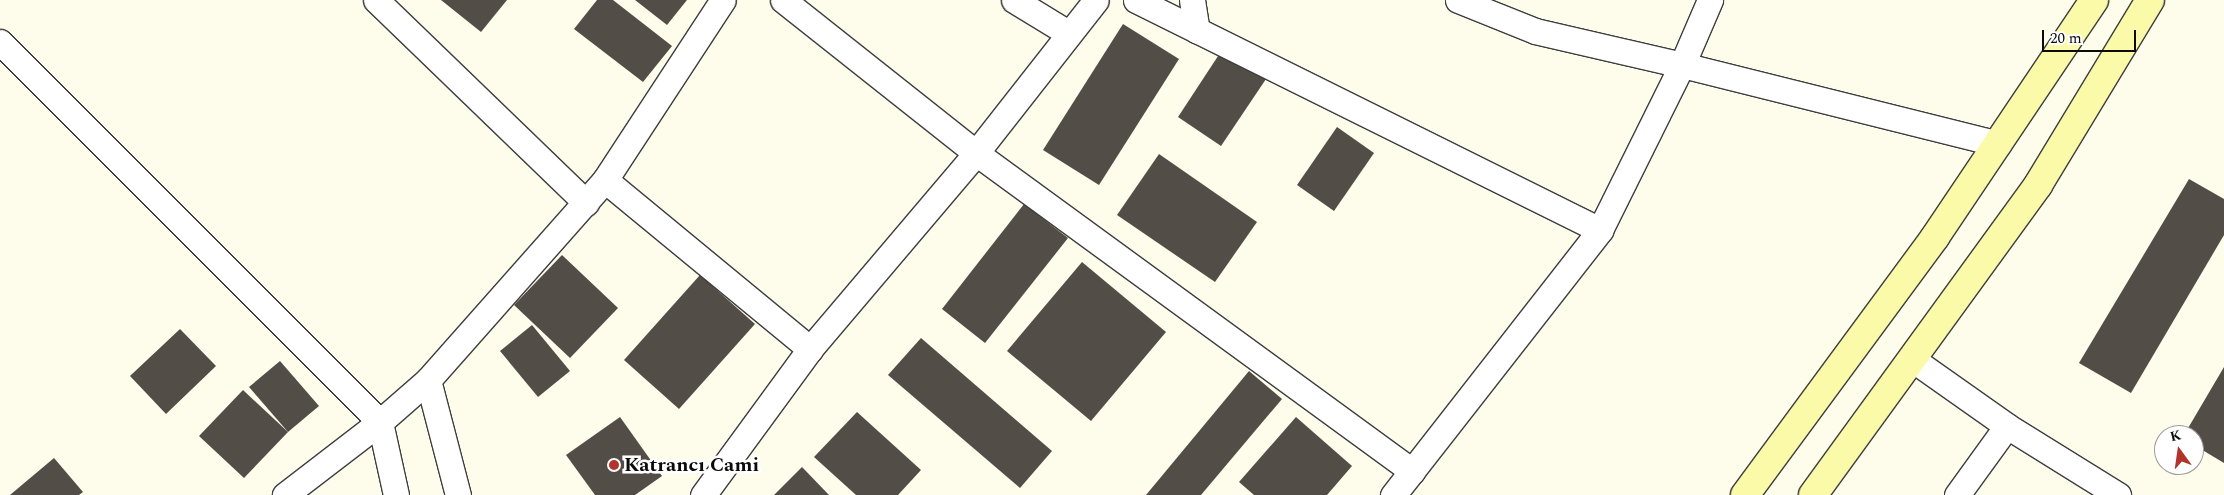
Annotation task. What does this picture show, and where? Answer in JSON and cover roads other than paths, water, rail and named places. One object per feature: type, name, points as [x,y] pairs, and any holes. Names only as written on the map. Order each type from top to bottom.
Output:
[{"type":"main road","points":[[1745,495],[1935,238],[2094,0]]},
{"type":"main road","points":[[1813,495],[2038,185],[2150,0]]},
{"type":"street","points":[[376,0],[586,203]]},
{"type":"street","points":[[285,495],[380,422],[428,380],[586,203],[605,180],[722,0]]},
{"type":"street","points":[[783,0],[976,153],[1412,471]]},
{"type":"street","points":[[1014,0],[1068,33]]},
{"type":"street","points":[[702,495],[810,349],[976,153],[1068,33],[1096,0]]},
{"type":"street","points":[[1136,0],[1600,230]]},
{"type":"street","points":[[1192,0],[1197,31]]},
{"type":"street","points":[[1458,0],[1535,30],[1998,144]]},
{"type":"street","points":[[1393,495],[1600,230],[1682,65],[1710,0]]},
{"type":"street","points":[[0,42],[380,422],[396,495]]},
{"type":"street","points":[[605,180],[810,349]]},
{"type":"street","points":[[1912,359],[2007,426],[2118,495]]},
{"type":"street","points":[[428,380],[458,495]]},
{"type":"street","points":[[1957,495],[2007,426]]},
{"type":"place","name":"Katrancı Cami","points":[[614,465]]}]
